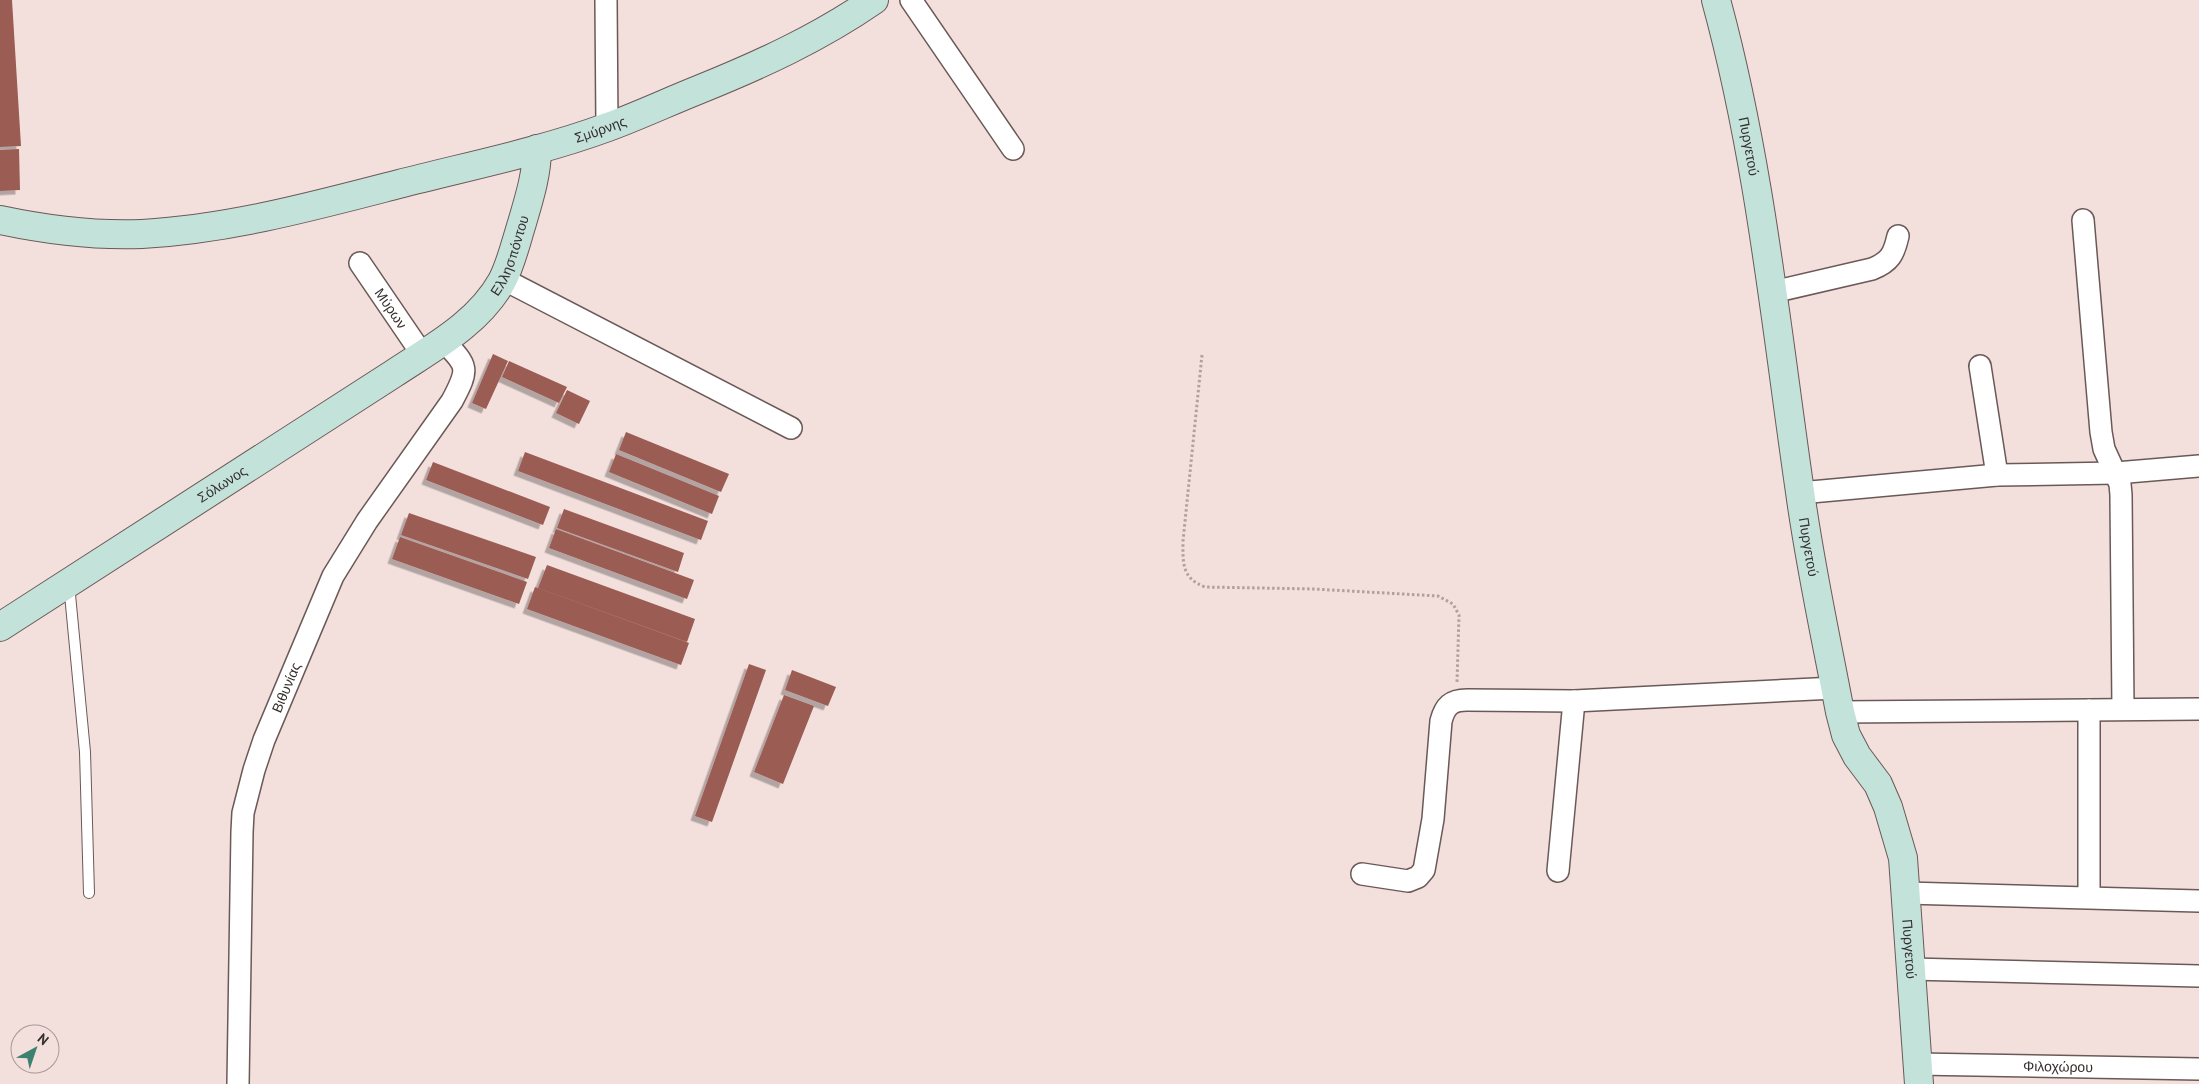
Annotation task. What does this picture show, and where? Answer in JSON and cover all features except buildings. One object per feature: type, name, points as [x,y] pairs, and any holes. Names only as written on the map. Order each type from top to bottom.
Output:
[{"type":"street","points":[[606,0],[607,127]]},
{"type":"street","name":"Σμύρνης","points":[[0,220],[70,232],[135,234],[240,222],[308,208],[537,149],[607,127],[788,52],[840,23],[874,0]]},
{"type":"street","points":[[911,0],[1013,150]]},
{"type":"street","name":"Πυργετού","points":[[1716,0],[1760,201],[1811,569],[1838,700],[1846,735],[1857,756],[1878,784],[1888,806],[1904,858],[1918,1074]]},
{"type":"street","name":"Ελλησπόντου","points":[[432,348],[475,315],[503,279],[532,190],[537,149]]},
{"type":"street","points":[[2082,220],[2101,432],[2104,449],[2116,473],[2121,495],[2123,709]]},
{"type":"street","points":[[1773,292],[1872,269],[1885,264],[1895,250],[1898,236]]},
{"type":"street","name":"Μύρων","points":[[360,263],[432,348]]},
{"type":"street","points":[[503,279],[791,428]]},
{"type":"street","name":"Σόλωνος","points":[[0,627],[432,348]]},
{"type":"street","name":"Βιθυνίας","points":[[238,1084],[242,832],[243,813],[252,777],[264,740],[334,576],[367,521],[452,401],[462,381],[464,372],[463,362],[432,348]]},
{"type":"street","points":[[1980,366],[1997,475]]},
{"type":"street","points":[[1800,493],[1997,475],[2116,473],[2199,466]]},
{"type":"street","points":[[1362,874],[1408,881],[1418,877],[1424,870],[1433,819],[1441,721],[1446,706],[1451,702],[1460,700],[1574,702],[1838,700],[2089,710],[2199,709]]},
{"type":"street","points":[[1558,871],[1574,702]]},
{"type":"street","points":[[2089,710],[2089,897]]},
{"type":"street","points":[[1906,893],[2199,901]]},
{"type":"street","points":[[1911,969],[2199,976]]},
{"type":"street","name":"Φιλοχώρου","points":[[1918,1074],[2199,1069]]},
{"type":"lane","points":[[69,583],[85,752],[89,893]]},
{"type":"path","points":[[1202,354],[1183,541],[1183,561],[1189,578],[1205,587],[1324,590],[1438,596],[1453,604],[1459,614],[1456,664],[1460,700]]}]
